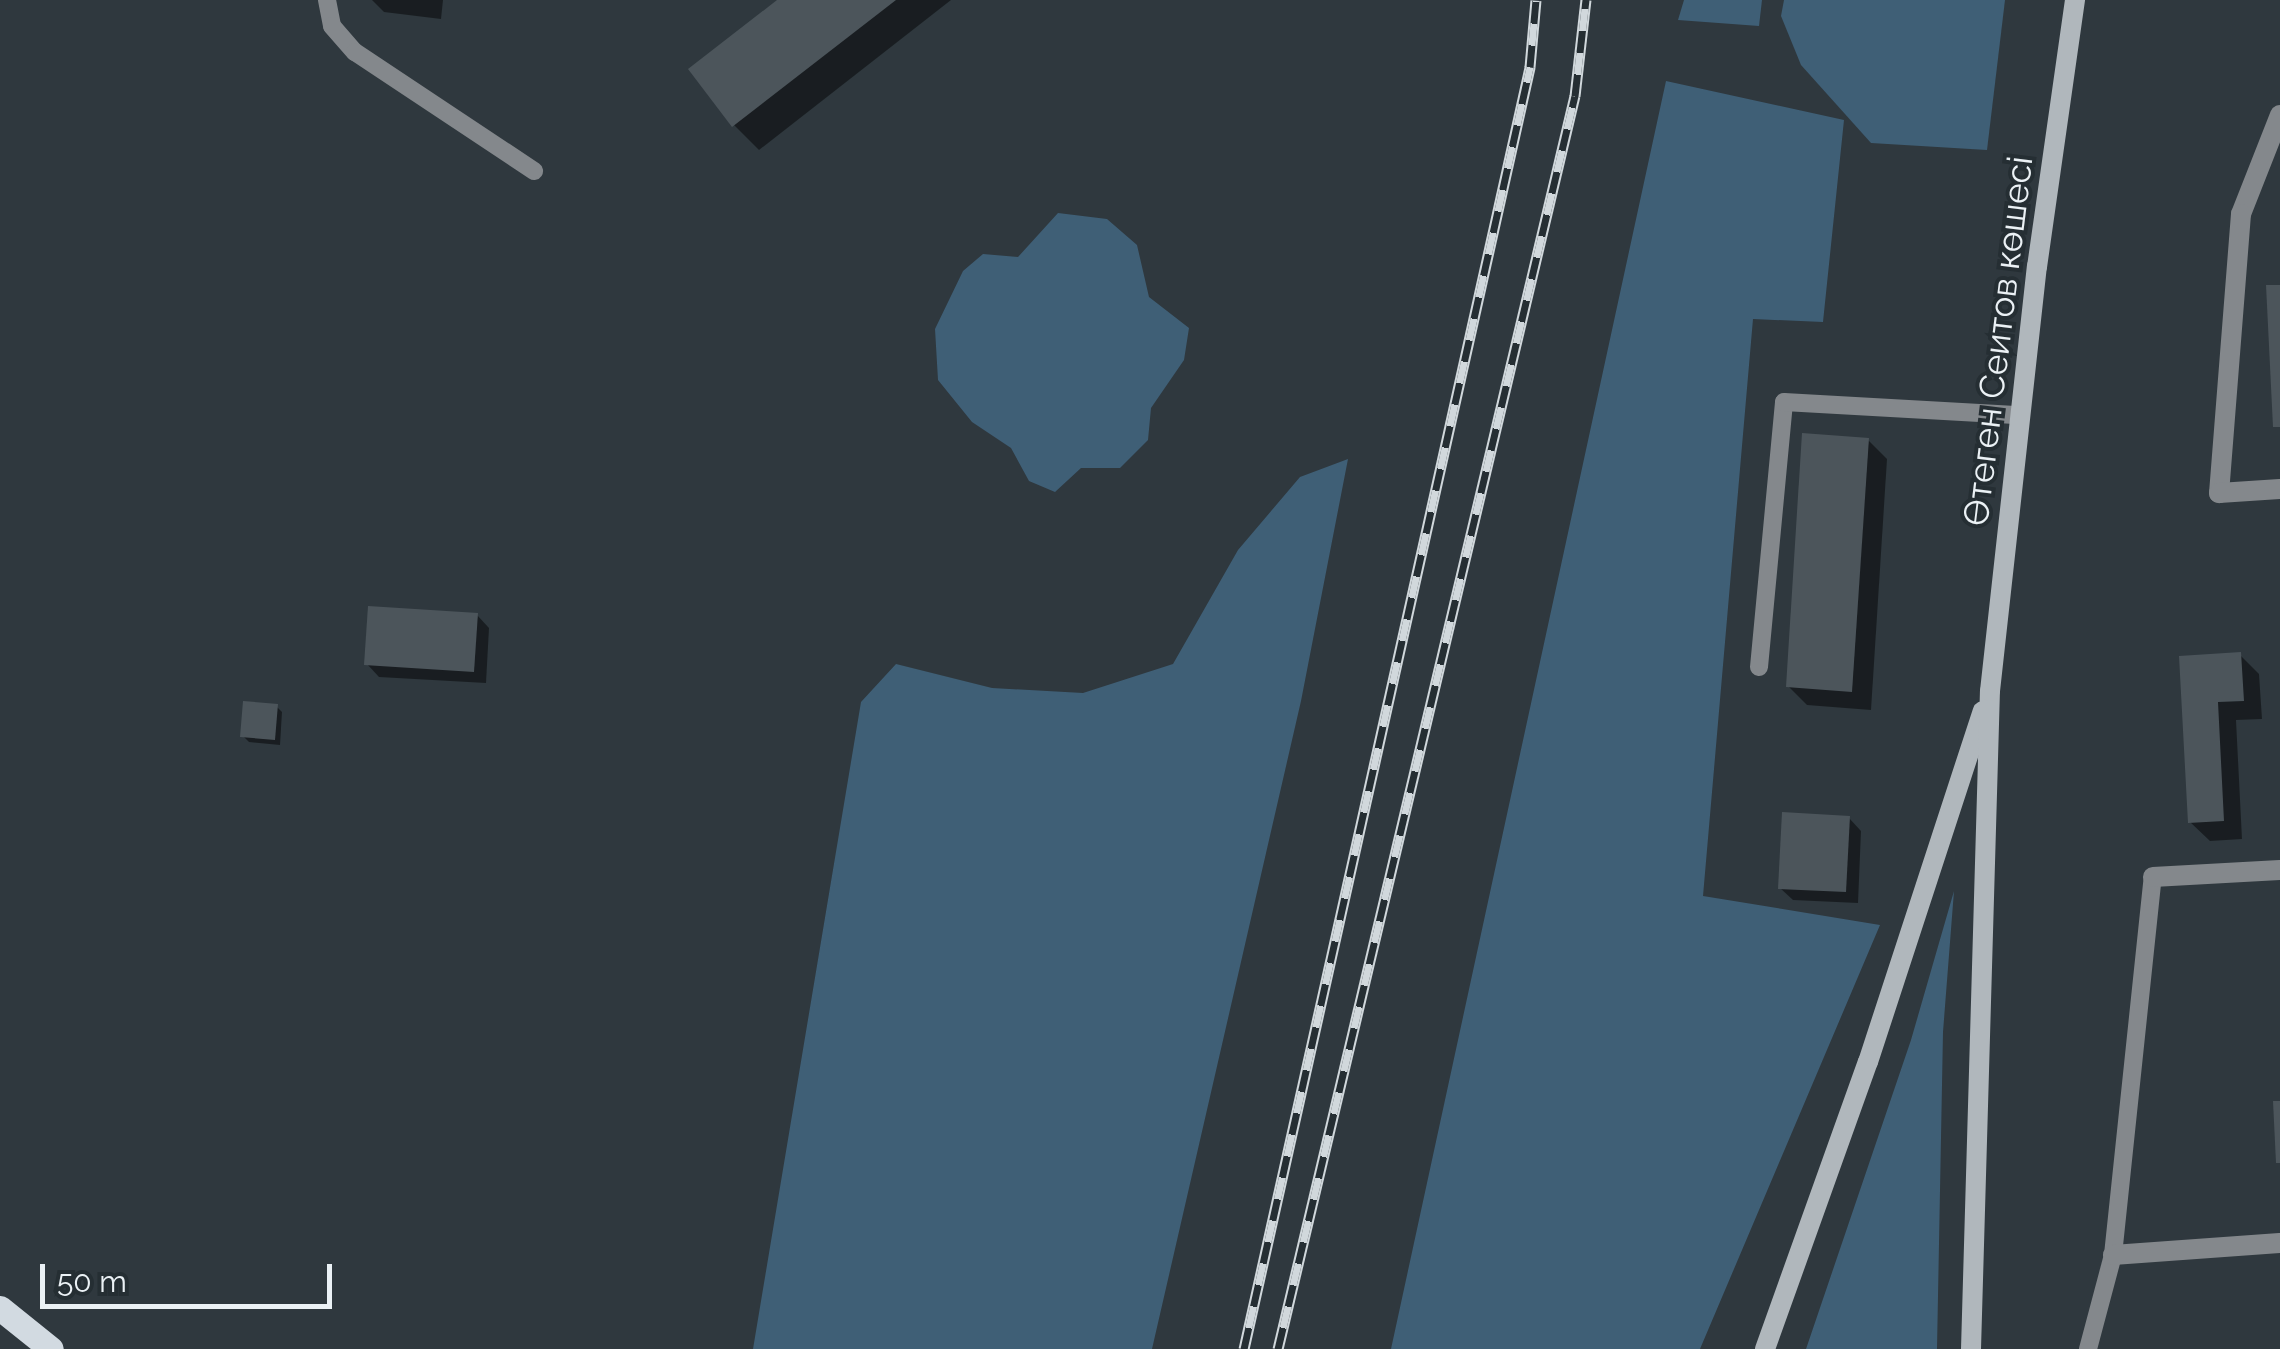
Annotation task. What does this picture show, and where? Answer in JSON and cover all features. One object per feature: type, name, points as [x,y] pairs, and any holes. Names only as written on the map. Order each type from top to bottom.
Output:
[{"type":"main road","name":"Өтеген Сеитов көшесі","points":[[1990,690],[2020,414],[2075,0]]},
{"type":"main road","points":[[1765,1349],[1868,1062],[1990,690]]},
{"type":"main road","points":[[1970,1349],[1990,690]]},
{"type":"main road","points":[[0,1308],[51,1349]]},
{"type":"street","points":[[2280,116],[2241,214],[2218,493],[2280,489]]},
{"type":"street","points":[[2153,877],[2280,870]]},
{"type":"street","points":[[2113,1255],[2280,1244]]},
{"type":"lane","points":[[327,0],[332,26],[354,52],[534,172]]},
{"type":"lane","points":[[1759,667],[1784,402],[2020,414]]},
{"type":"lane","points":[[2088,1349],[2113,1255],[2153,877]]},
{"type":"shaded area","points":[[1684,0],[1762,0],[1759,26],[1678,20]]},
{"type":"shaded area","points":[[1784,0],[2005,0],[1987,150],[1871,143],[1801,65],[1781,16]]},
{"type":"shaded area","points":[[1666,81],[1844,120],[1823,322],[1753,319],[1703,896],[1880,925],[1700,1349],[1391,1349]]},
{"type":"shaded area","points":[[1058,213],[1107,219],[1137,245],[1149,297],[1189,328],[1184,360],[1151,408],[1148,440],[1120,468],[1081,468],[1055,492],[1029,481],[1011,448],[972,422],[938,380],[935,329],[963,271],[983,254],[1018,257]]},
{"type":"shaded area","points":[[1348,459],[1301,701],[1152,1349],[753,1349],[861,702],[896,664],[992,688],[1083,693],[1173,664],[1238,550],[1300,477]]},
{"type":"shaded area","points":[[1954,891],[1943,1032],[1937,1349],[1806,1349],[1911,1040]]},
{"type":"building","points":[[777,0],[896,0],[732,127],[688,69]]},
{"type":"building","points":[[2266,285],[2280,285],[2280,427],[2273,427]]},
{"type":"building","points":[[1802,433],[1869,438],[1852,692],[1786,687]]},
{"type":"building","points":[[368,606],[478,613],[474,672],[364,665]]},
{"type":"building","points":[[2241,652],[2244,701],[2218,702],[2224,821],[2188,823],[2179,656]]},
{"type":"building","points":[[243,701],[278,704],[275,740],[240,737]]},
{"type":"building","points":[[1782,812],[1850,816],[1846,892],[1778,889]]},
{"type":"building","points":[[2273,1101],[2280,1101],[2280,1163],[2276,1163]]},
{"type":"railway","points":[[1244,1349],[1530,67],[1536,0]]},
{"type":"railway","points":[[1278,1349],[1575,96],[1586,0]]}]
